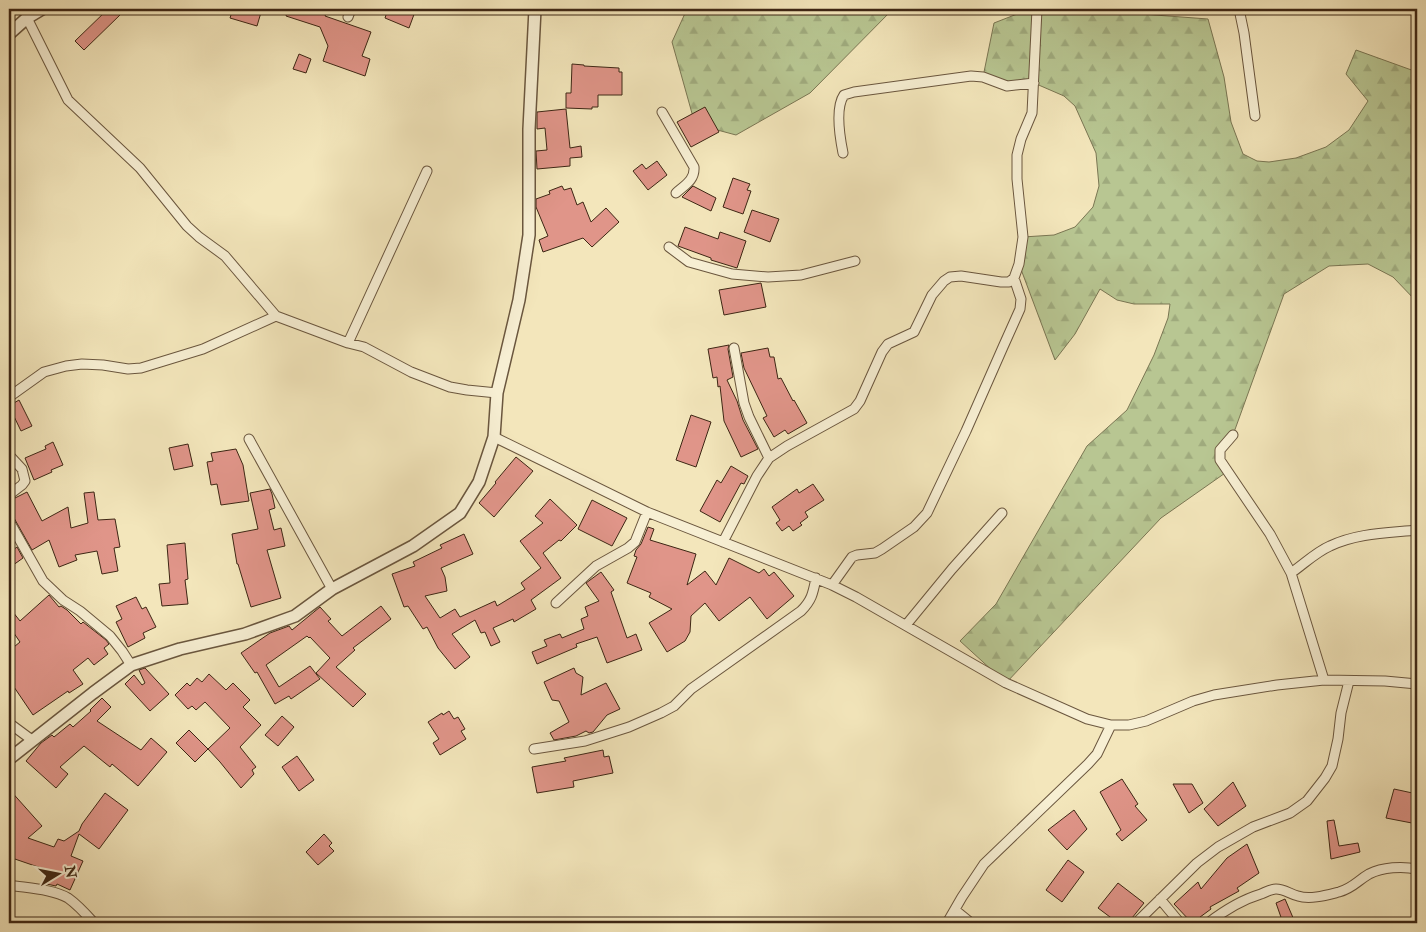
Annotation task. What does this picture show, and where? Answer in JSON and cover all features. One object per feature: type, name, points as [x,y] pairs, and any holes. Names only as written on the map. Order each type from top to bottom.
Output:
[{"type":"street","points":[[9,34],[42,9]]},
{"type":"street","points":[[9,758],[132,665],[180,649],[245,634],[295,616],[332,589],[413,546],[460,513],[479,482],[494,437],[497,393],[519,300],[529,235],[529,129],[535,9]]},
{"type":"street","points":[[723,542],[757,476],[769,458],[854,408],[860,401],[882,352],[888,344],[914,332],[932,295],[944,281],[950,277],[961,276],[1001,282],[1009,282],[1014,278],[1019,264],[1023,237],[1017,179],[1017,155],[1020,139],[1032,113],[1037,9]]},
{"type":"street","points":[[1239,9],[1244,33],[1254,116]]},
{"type":"street","points":[[28,18],[68,100],[140,168],[187,226],[225,256],[276,316],[348,343],[364,347],[411,372],[450,387],[497,393]]},
{"type":"street","points":[[843,154],[840,133],[840,101],[844,95],[971,76],[983,77],[1007,86],[1034,83]]},
{"type":"street","points":[[662,112],[694,167],[692,179],[676,193]]},
{"type":"street","points":[[348,343],[427,171]]},
{"type":"street","points":[[669,247],[689,262],[732,274],[768,277],[801,275],[854,261]]},
{"type":"street","points":[[832,584],[852,557],[875,554],[882,550],[914,527],[926,513],[966,431],[1020,309],[1022,299],[1014,278]]},
{"type":"street","points":[[9,397],[44,372],[82,364],[128,369],[141,368],[203,349],[276,316]]},
{"type":"street","points":[[734,348],[744,403],[769,458]]},
{"type":"street","points":[[1233,435],[1220,450],[1220,460],[1270,534],[1292,573],[1324,680]]},
{"type":"street","points":[[494,437],[647,512],[832,584],[1006,683],[1087,719],[1111,725],[1130,725],[1146,721],[1193,701],[1214,695],[1324,680],[1385,681],[1417,684]]},
{"type":"street","points":[[249,439],[332,589]]},
{"type":"street","points":[[9,455],[22,469],[25,480],[9,496]]},
{"type":"street","points":[[556,603],[596,566],[635,542],[647,512]]},
{"type":"street","points":[[906,625],[952,569],[1002,513]]},
{"type":"street","points":[[9,522],[43,581],[62,600],[80,611],[110,636],[132,665]]},
{"type":"street","points":[[1292,573],[1328,547],[1344,540],[1360,536],[1417,530]]},
{"type":"street","points":[[534,749],[585,741],[629,727],[674,706],[691,688],[801,611],[808,604],[813,594],[816,578]]},
{"type":"street","points":[[1136,923],[1197,863],[1218,847],[1253,827],[1290,812],[1307,801],[1332,766],[1349,680]]},
{"type":"street","points":[[9,722],[32,740]]},
{"type":"street","points":[[947,923],[984,864],[1088,764],[1097,754],[1111,725]]},
{"type":"street","points":[[1208,923],[1236,904],[1275,889],[1284,890],[1299,896],[1313,897],[1339,892],[1352,887],[1368,875],[1382,869],[1417,869]]},
{"type":"street","points":[[9,885],[62,895],[84,911],[94,923]]},
{"type":"street","points":[[1160,899],[1180,923]]},
{"type":"street","points":[[954,910],[971,923]]},
{"type":"green space","points":[[687,9],[893,9],[810,93],[736,135],[695,124],[672,42]]},
{"type":"green space","points":[[1030,9],[1075,9],[1208,19],[1224,77],[1231,122],[1243,154],[1257,161],[1269,162],[1296,158],[1326,147],[1349,130],[1368,101],[1346,74],[1356,50],[1417,72],[1417,302],[1393,277],[1368,264],[1329,266],[1284,294],[1233,435],[1220,450],[1228,471],[1161,518],[1006,683],[960,641],[996,604],[1087,446],[1127,410],[1154,355],[1168,318],[1170,304],[1134,304],[1117,300],[1100,289],[1075,334],[1055,360],[1019,264],[1023,237],[1054,235],[1075,227],[1093,207],[1099,186],[1096,153],[1075,106],[1064,96],[1034,83],[1007,86],[983,77],[994,23]]},
{"type":"building","points":[[108,9],[116,9],[121,14],[84,50],[75,41]]},
{"type":"building","points":[[233,9],[262,9],[257,26],[230,18]]},
{"type":"building","points":[[288,9],[328,9],[325,16],[371,32],[362,56],[370,59],[365,76],[323,61],[328,46],[320,27],[286,16]]},
{"type":"building","points":[[388,9],[416,9],[409,28],[385,18]]},
{"type":"building","points":[[299,54],[311,59],[306,73],[293,69]]},
{"type":"building","points":[[572,64],[619,68],[619,72],[622,72],[622,95],[598,95],[598,107],[592,107],[592,109],[566,108],[566,93],[571,93]]},
{"type":"building","points":[[705,107],[719,132],[691,147],[677,122]]},
{"type":"building","points":[[566,109],[570,148],[581,146],[582,157],[570,158],[570,166],[537,169],[536,151],[547,150],[545,128],[537,129],[537,112]]},
{"type":"building","points":[[657,161],[667,175],[648,190],[633,171],[642,164],[646,169]]},
{"type":"building","points":[[733,178],[750,184],[747,190],[751,191],[743,214],[723,207]]},
{"type":"building","points":[[562,186],[564,190],[571,188],[577,205],[583,202],[591,222],[606,208],[619,222],[592,247],[583,238],[543,252],[539,240],[548,236],[536,207],[536,199],[550,194],[549,191]]},
{"type":"building","points":[[693,186],[716,198],[711,211],[682,197]]},
{"type":"building","points":[[752,210],[779,219],[770,242],[744,232]]},
{"type":"building","points":[[685,227],[718,239],[720,232],[746,241],[737,268],[711,260],[711,258],[678,246]]},
{"type":"building","points":[[761,283],[766,307],[724,315],[719,290]]},
{"type":"building","points":[[729,345],[733,377],[727,380],[743,420],[758,449],[741,457],[724,421],[720,386],[718,387],[717,377],[713,378],[708,349]]},
{"type":"building","points":[[768,348],[770,357],[774,357],[778,379],[781,378],[807,423],[788,434],[785,430],[774,437],[763,418],[767,416],[744,368],[741,353]]},
{"type":"building","points":[[19,400],[32,426],[21,431],[9,406]]},
{"type":"building","points":[[691,415],[711,422],[696,467],[676,460]]},
{"type":"building","points":[[53,442],[63,465],[34,480],[25,458],[46,449],[45,446]]},
{"type":"building","points":[[188,444],[193,466],[174,470],[169,448]]},
{"type":"building","points":[[236,449],[243,465],[249,501],[221,505],[217,484],[211,485],[207,462],[213,461],[211,453]]},
{"type":"building","points":[[516,457],[533,471],[494,517],[479,503]]},
{"type":"building","points":[[731,466],[748,476],[744,484],[741,483],[720,522],[700,511],[717,480],[721,483]]},
{"type":"building","points":[[813,484],[824,500],[805,512],[808,517],[800,523],[802,525],[793,531],[789,526],[782,531],[776,523],[780,520],[772,507],[797,489],[799,493]]},
{"type":"building","points":[[270,489],[275,508],[269,510],[274,530],[281,528],[285,546],[267,550],[281,598],[251,607],[237,564],[232,534],[258,529],[250,493]]},
{"type":"building","points":[[27,492],[42,521],[68,507],[71,528],[88,523],[84,493],[94,492],[98,520],[115,519],[120,547],[114,548],[118,571],[102,574],[97,551],[75,555],[77,560],[59,567],[49,540],[32,550],[14,518],[9,514],[9,501]]},
{"type":"building","points":[[550,499],[577,525],[561,541],[559,540],[543,553],[561,578],[531,600],[536,609],[514,622],[513,619],[493,628],[500,642],[491,646],[485,632],[481,633],[475,620],[452,634],[470,657],[455,669],[438,648],[427,627],[423,629],[408,606],[404,607],[392,574],[415,566],[413,562],[442,548],[440,545],[464,534],[473,554],[441,568],[445,577],[447,591],[425,596],[440,618],[455,609],[460,617],[495,601],[497,606],[525,589],[521,583],[541,568],[520,541],[543,523],[535,516]]},
{"type":"building","points":[[592,500],[627,518],[612,546],[578,529]]},
{"type":"building","points":[[648,527],[654,529],[650,540],[696,554],[687,585],[705,571],[716,585],[729,558],[759,573],[764,569],[769,576],[774,572],[794,596],[767,619],[750,597],[719,621],[705,603],[691,616],[690,632],[685,641],[667,652],[649,623],[672,609],[649,597],[651,593],[627,583],[637,557],[634,556],[636,550],[641,544]]},
{"type":"building","points":[[185,543],[188,579],[185,580],[188,604],[162,606],[159,584],[170,583],[167,545]]},
{"type":"building","points":[[17,547],[23,558],[9,568],[9,553]]},
{"type":"building","points":[[601,572],[614,590],[611,592],[627,638],[636,634],[642,650],[607,663],[597,637],[576,644],[577,647],[537,664],[532,652],[547,646],[544,640],[560,634],[562,638],[584,629],[581,619],[588,616],[585,607],[599,601],[586,583]]},
{"type":"building","points":[[49,595],[59,607],[61,606],[67,610],[81,624],[83,622],[106,640],[109,644],[104,648],[108,654],[94,665],[88,658],[73,670],[83,684],[69,693],[68,691],[33,715],[14,687],[9,691],[9,651],[20,642],[9,626],[9,607],[20,621]]},
{"type":"building","points":[[136,597],[142,609],[146,607],[156,627],[143,633],[145,638],[128,647],[116,622],[122,619],[116,606]]},
{"type":"building","points":[[381,606],[391,619],[353,648],[355,650],[336,667],[366,694],[353,707],[316,673],[330,658],[310,637],[307,636],[266,665],[279,687],[310,666],[320,679],[291,699],[289,696],[275,704],[257,672],[255,673],[241,653],[270,633],[289,626],[292,630],[320,607],[331,619],[328,621],[342,636]]},
{"type":"building","points":[[145,668],[169,694],[150,711],[125,684],[134,675],[142,685],[145,683],[139,670]]},
{"type":"building","points":[[574,668],[576,673],[583,677],[581,695],[606,683],[620,709],[607,715],[593,732],[589,733],[586,731],[576,736],[554,740],[550,733],[569,722],[559,701],[552,700],[544,682]]},
{"type":"building","points":[[209,674],[226,690],[233,683],[250,700],[243,707],[261,725],[240,747],[256,767],[252,770],[254,774],[241,788],[208,749],[230,728],[205,702],[196,710],[192,706],[188,709],[175,695],[187,683],[190,686],[197,678],[202,682]]},
{"type":"building","points":[[102,698],[111,707],[97,721],[141,750],[151,738],[167,752],[138,786],[112,764],[110,767],[84,746],[60,767],[68,774],[56,788],[26,761],[41,743],[52,735],[54,737],[70,724],[73,727]]},
{"type":"building","points":[[449,711],[454,719],[458,717],[465,729],[461,731],[466,739],[440,755],[433,743],[439,739],[428,722]]},
{"type":"building","points":[[282,716],[294,727],[278,746],[265,735]]},
{"type":"building","points":[[189,730],[208,749],[195,762],[176,743]]},
{"type":"building","points":[[603,750],[604,757],[609,756],[613,773],[573,781],[574,787],[537,793],[532,767],[566,761],[564,758]]},
{"type":"building","points":[[297,756],[314,780],[299,791],[282,767]]},
{"type":"building","points":[[1122,779],[1138,804],[1135,806],[1147,820],[1122,841],[1116,834],[1121,830],[1100,792]]},
{"type":"building","points":[[1233,782],[1246,806],[1218,826],[1204,809]]},
{"type":"building","points":[[1173,784],[1192,784],[1203,803],[1189,813]]},
{"type":"building","points":[[9,789],[42,826],[28,838],[54,847],[58,839],[64,841],[79,831],[105,793],[128,810],[99,849],[79,834],[71,856],[83,861],[70,890],[57,884],[56,886],[42,883],[47,870],[9,857]]},
{"type":"building","points":[[1394,789],[1417,794],[1417,824],[1386,818]]},
{"type":"building","points":[[1074,810],[1087,829],[1067,850],[1048,830]]},
{"type":"building","points":[[1334,820],[1339,846],[1358,843],[1360,852],[1331,859],[1327,821]]},
{"type":"building","points":[[324,834],[332,843],[329,846],[334,851],[318,865],[306,852]]},
{"type":"building","points":[[1247,844],[1259,873],[1237,888],[1239,891],[1210,907],[1211,909],[1192,923],[1174,904],[1198,882],[1201,889],[1227,858]]},
{"type":"building","points":[[1068,860],[1084,872],[1062,902],[1046,890]]},
{"type":"building","points":[[1118,883],[1144,903],[1128,923],[1118,923],[1098,908]]},
{"type":"building","points":[[1285,899],[1294,920],[1290,923],[1283,923],[1276,903]]}]
